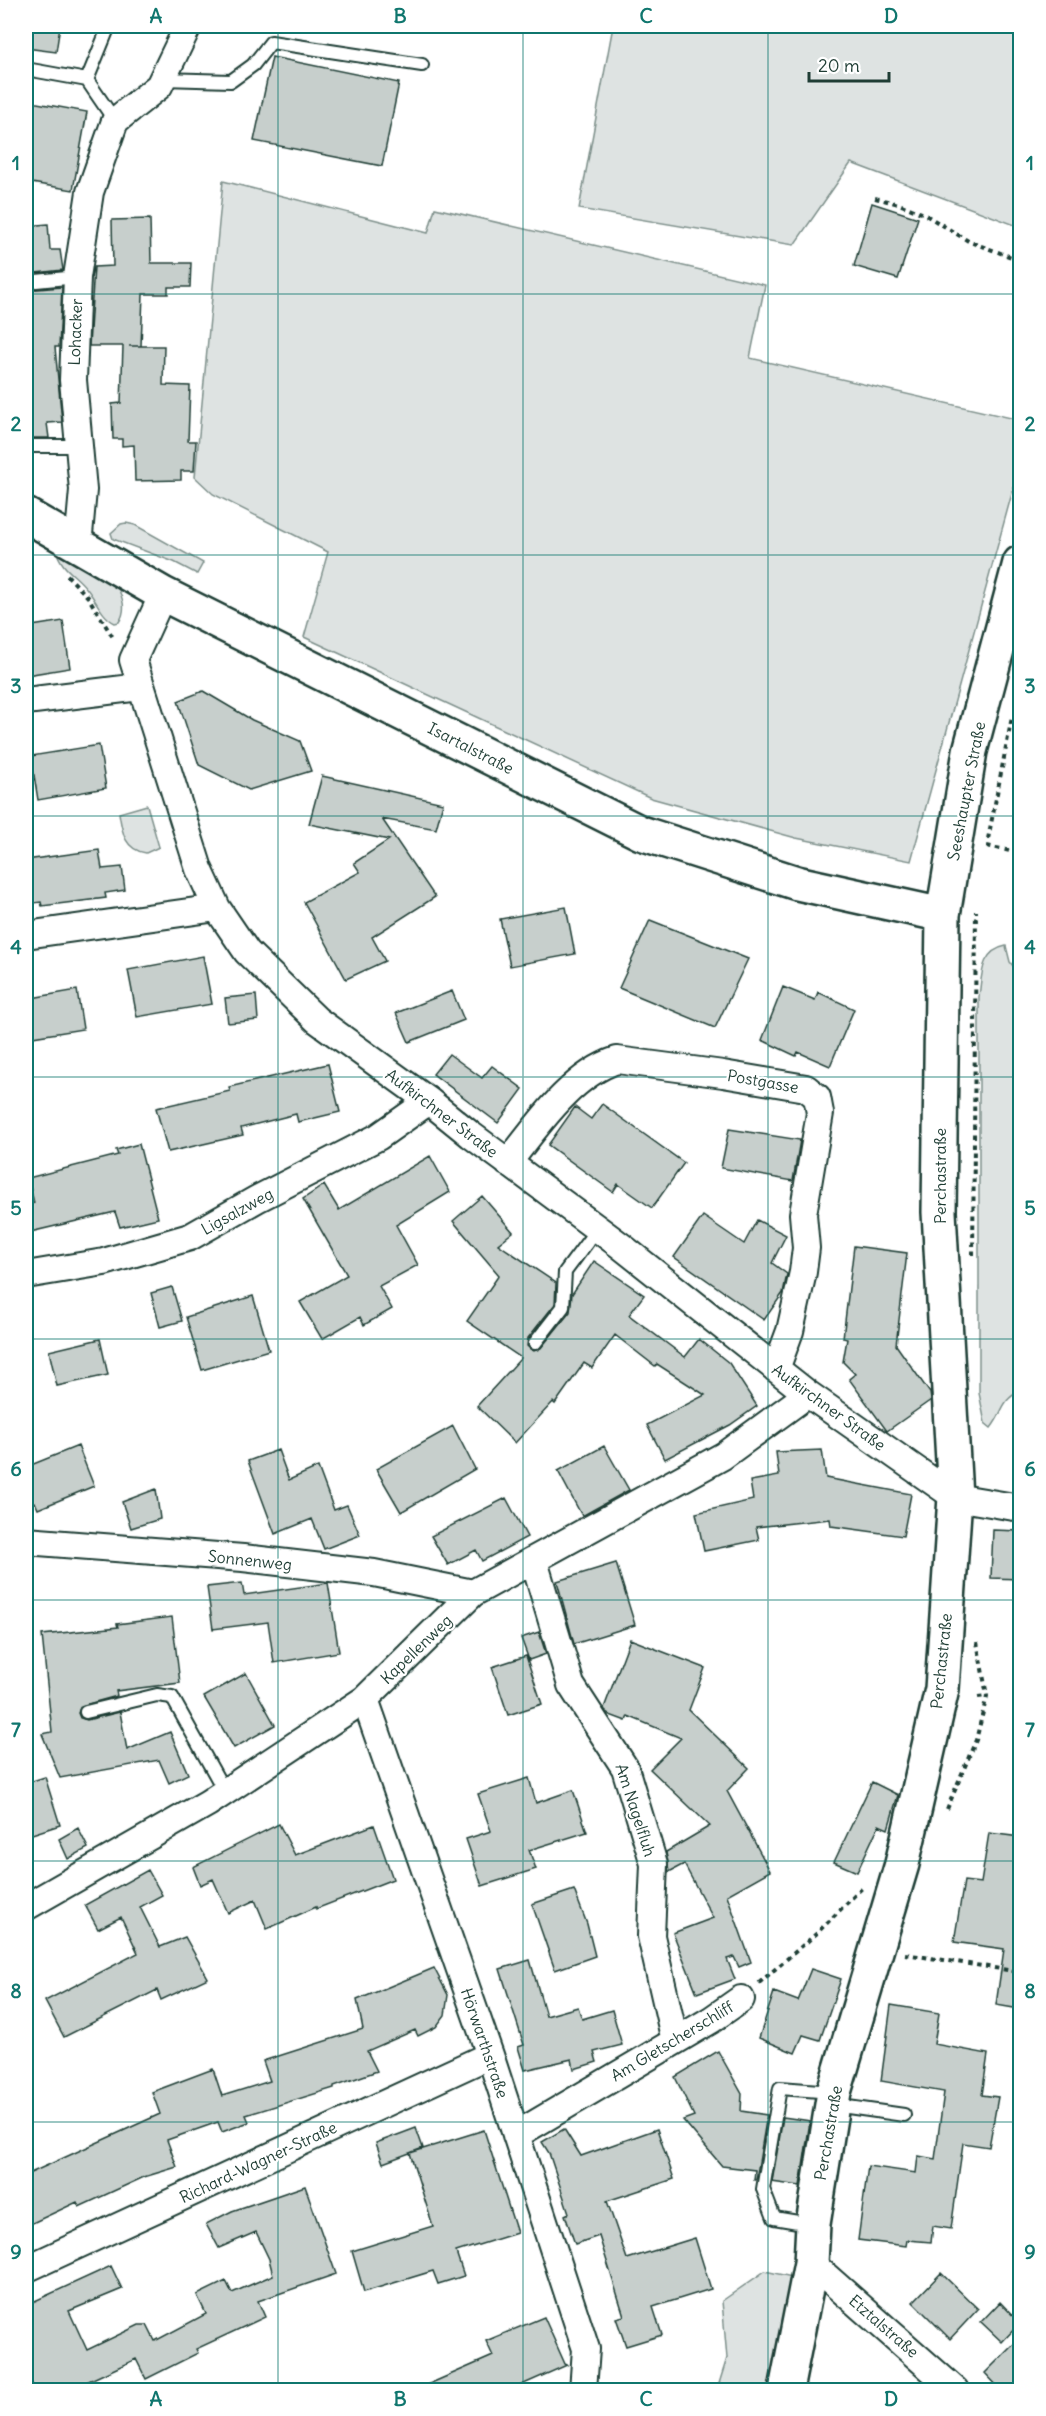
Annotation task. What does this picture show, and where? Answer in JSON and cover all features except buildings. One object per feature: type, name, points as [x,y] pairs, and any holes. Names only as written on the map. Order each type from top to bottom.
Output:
[{"type":"main road","name":"Isartalstraße","points":[[26,515],[72,560],[163,594],[641,833],[797,883],[943,915]]},
{"type":"main road","name":"Seeshaupter Straße","points":[[943,915],[970,751],[1020,563]]},
{"type":"main road","name":"Perchastraße","points":[[786,2391],[811,2263],[813,2224],[833,2098],[901,1867],[942,1689],[955,1497],[939,1212],[943,915]]},
{"type":"street","points":[[115,121],[159,86],[188,26]]},
{"type":"street","name":"Lohacker","points":[[72,560],[83,490],[73,381],[77,277],[90,192],[115,121]]},
{"type":"street","points":[[133,660],[163,594]]},
{"type":"street","name":"Aufkirchner Straße","points":[[133,660],[199,869],[217,908],[246,952],[317,1020],[429,1101],[808,1394],[955,1497]]},
{"type":"street","points":[[26,701],[140,687]]},
{"type":"street","points":[[26,935],[217,908]]},
{"type":"street","name":"Postgasse","points":[[508,1162],[563,1096],[603,1065],[617,1060],[806,1088],[817,1097],[820,1113],[803,1214],[806,1248],[795,1310],[776,1369]]},
{"type":"street","name":"Ligsalzweg","points":[[26,1275],[104,1262],[190,1237],[257,1199],[378,1137],[429,1101]]},
{"type":"street","name":"Kapellenweg","points":[[26,1907],[225,1792],[364,1699],[473,1593],[723,1456],[808,1394]]},
{"type":"street","points":[[955,1497],[1020,1508]]},
{"type":"street","name":"Sonnenweg","points":[[26,1541],[243,1558],[374,1573],[473,1593]]},
{"type":"street","name":"Am Nagelfluh","points":[[534,1561],[571,1685],[625,1768],[654,1864],[651,1936],[675,2041]]},
{"type":"street","name":"Hörwarthstraße","points":[[364,1699],[490,2055],[586,2349],[583,2391]]},
{"type":"street","name":"Am Gletscherschliff","points":[[516,2135],[675,2041],[741,1999]]},
{"type":"street","name":"Richard-Wagner-Straße","points":[[26,2269],[490,2055]]},
{"type":"street","name":"Etztalstraße","points":[[811,2263],[955,2391]]},
{"type":"lane","points":[[87,80],[109,26]]},
{"type":"lane","points":[[163,79],[231,81],[253,65],[271,42],[422,65]]},
{"type":"lane","points":[[26,69],[87,80],[115,121]]},
{"type":"lane","points":[[26,282],[77,277]]},
{"type":"lane","points":[[26,446],[79,446]]},
{"type":"lane","points":[[535,1343],[563,1307],[566,1272],[597,1229]]},
{"type":"lane","points":[[86,1712],[157,1695],[172,1697],[225,1792]]},
{"type":"lane","points":[[813,2224],[774,2218],[764,2189],[780,2088],[904,2115]]},
{"type":"path","points":[[875,198],[924,214],[970,242],[1020,260]]},
{"type":"path","points":[[72,560],[88,597],[116,642],[133,660]]},
{"type":"path","points":[[984,857],[1014,709]]},
{"type":"path","points":[[987,846],[1020,853]]},
{"type":"path","points":[[974,1258],[976,902]]},
{"type":"path","points":[[978,1697],[987,1696]]},
{"type":"path","name":"Am Gletscherschliff","points":[[741,1999],[816,1934],[855,1893],[878,1875],[901,1867]]},
{"type":"path","points":[[904,1954],[1020,1972]]},
{"type":"shaded area","points":[[613,26],[1020,26],[1020,227],[851,163],[794,245],[579,209]]},
{"type":"shaded area","points":[[223,181],[428,233],[435,208],[765,285],[750,358],[1020,420],[1020,464],[911,861],[796,838],[651,798],[304,637],[328,552],[213,494],[195,477]]},
{"type":"shaded area","points":[[121,524],[135,525],[203,563],[197,574],[174,562],[113,539],[111,533]]},
{"type":"shaded area","points":[[55,548],[117,586],[123,604],[123,613],[119,622],[115,623],[106,617],[87,589],[65,567]]},
{"type":"shaded area","points":[[147,805],[159,847],[146,853],[133,848],[125,839],[119,813]]},
{"type":"shaded area","points":[[1006,946],[1010,962],[1020,975],[1020,1265],[1017,1269],[1019,1312],[1015,1330],[1016,1345],[1020,1348],[1020,1391],[1005,1403],[991,1428],[985,1423],[979,1393],[979,997],[982,973],[987,959],[991,953]]},
{"type":"shaded area","points":[[765,2271],[797,2278],[776,2390],[717,2390],[727,2358],[722,2301]]}]
